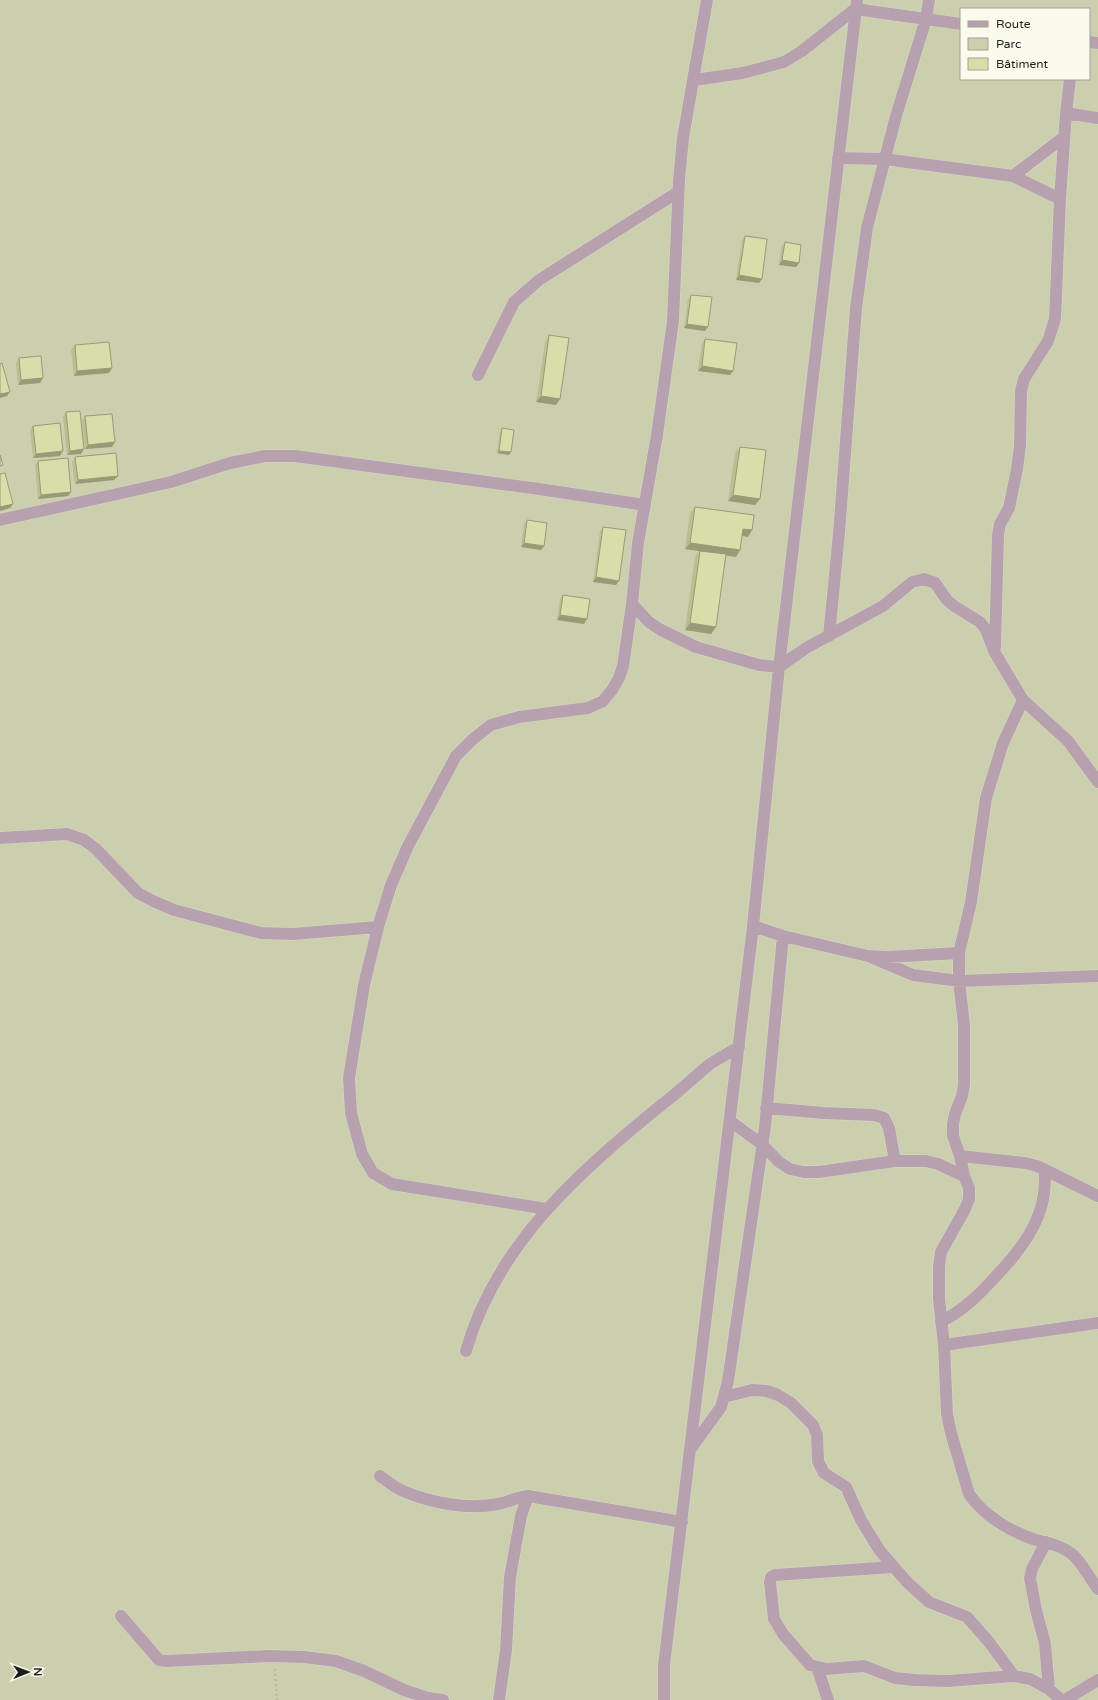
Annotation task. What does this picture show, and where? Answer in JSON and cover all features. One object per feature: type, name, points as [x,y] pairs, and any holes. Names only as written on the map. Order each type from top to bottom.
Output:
[{"type":"street","points":[[547,1209],[392,1184],[373,1173],[362,1154],[351,1113],[349,1078],[364,986],[378,927],[391,885],[408,846],[456,756],[473,739],[491,726],[519,717],[588,708],[603,701],[619,678],[623,666],[632,604],[635,562],[673,321],[678,192],[683,138],[707,0]]},
{"type":"street","points":[[829,636],[860,280],[867,228],[884,159],[926,19],[929,0]]},
{"type":"street","points":[[694,80],[743,72],[784,62],[802,51],[856,5]]},
{"type":"street","points":[[856,5],[926,19],[960,24]]},
{"type":"street","points":[[664,1700],[664,1665],[753,926],[779,667],[856,5]]},
{"type":"street","points":[[995,653],[1000,524],[1009,508],[1017,469],[1020,446],[1021,391],[1024,379],[1048,341],[1055,319],[1060,199],[1070,80]]},
{"type":"street","points":[[1066,113],[1098,118]]},
{"type":"street","points":[[1013,176],[1064,137]]},
{"type":"street","points":[[838,158],[884,159],[1013,176],[1060,199]]},
{"type":"street","points":[[478,374],[514,302],[526,290],[539,280],[678,192]]},
{"type":"street","points":[[0,520],[171,482],[230,463],[273,456],[295,456],[645,505]]},
{"type":"street","points":[[632,604],[650,622],[661,630],[696,647],[759,665],[779,667],[829,636],[883,606],[912,582],[924,579],[934,583],[947,600],[954,606],[980,622],[986,630],[995,653],[1023,700],[1068,741],[1098,782]]},
{"type":"street","points":[[1023,700],[1003,743],[986,798],[971,902],[960,953],[959,981],[963,1009],[964,1084],[962,1096],[952,1124],[953,1136],[960,1156],[964,1176],[970,1188],[969,1199],[965,1209],[941,1252],[939,1266],[947,1414],[969,1494],[983,1509],[1005,1525],[1028,1537],[1046,1542],[1073,1555],[1098,1589]]},
{"type":"street","points":[[0,838],[67,834],[84,840],[96,849],[138,893],[153,901],[174,910],[261,933],[293,934],[378,927]]},
{"type":"street","points":[[753,926],[783,936],[868,956],[913,975],[959,981],[1098,976]]},
{"type":"street","points":[[689,1451],[720,1407],[724,1397],[763,1145],[783,936]]},
{"type":"street","points":[[868,956],[887,957],[960,953]]},
{"type":"street","points":[[466,1351],[478,1316],[494,1283],[522,1240],[547,1209],[609,1148],[712,1063],[739,1047]]},
{"type":"street","points":[[766,1108],[824,1113],[874,1115],[884,1118],[889,1128],[895,1160]]},
{"type":"street","points":[[730,1121],[763,1145],[779,1162],[790,1169],[804,1172],[854,1168],[895,1160],[926,1161],[938,1164],[964,1176]]},
{"type":"street","points":[[960,1156],[1025,1163],[1044,1169],[1098,1196]]},
{"type":"street","points":[[941,1322],[971,1303],[1009,1263],[1026,1241],[1036,1222],[1043,1200],[1046,1182],[1044,1169]]},
{"type":"street","points":[[944,1345],[1098,1323]]},
{"type":"street","points":[[724,1397],[752,1390],[767,1391],[778,1395],[791,1403],[813,1425],[817,1434],[818,1461],[824,1473],[846,1487],[868,1533],[880,1551],[929,1602],[967,1617],[989,1642],[1014,1676]]},
{"type":"street","points":[[380,1476],[402,1491],[427,1499],[452,1504],[480,1506],[498,1504],[519,1496],[528,1496],[682,1522]]},
{"type":"street","points":[[499,1700],[506,1650],[510,1577],[521,1516],[528,1496]]},
{"type":"street","points":[[1046,1542],[1032,1569],[1030,1578],[1036,1610],[1045,1644],[1049,1689]]},
{"type":"street","points":[[894,1567],[775,1575],[771,1577],[774,1619],[783,1634],[804,1659],[810,1665],[817,1667],[827,1669],[864,1666],[895,1678],[914,1680],[948,1681],[1014,1676],[1030,1679],[1049,1689],[1061,1700]]},
{"type":"street","points":[[121,1616],[159,1660],[304,1657],[336,1661],[364,1671],[404,1690],[428,1698],[444,1700]]},
{"type":"street","points":[[817,1667],[828,1700]]},
{"type":"street","points":[[1065,1700],[1098,1680]]},
{"type":"path","points":[[275,1657],[277,1700]]},
{"type":"green space","points":[[0,0],[1098,0],[1098,1700],[0,1700]]},
{"type":"building","points":[[745,236],[767,239],[762,279],[739,275]]},
{"type":"building","points":[[785,242],[801,245],[799,263],[782,260]]},
{"type":"building","points":[[691,295],[712,297],[708,327],[687,324]]},
{"type":"building","points":[[549,335],[569,338],[560,399],[541,396]]},
{"type":"building","points":[[705,339],[737,343],[733,371],[702,366]]},
{"type":"building","points":[[109,342],[112,368],[77,371],[75,345]]},
{"type":"building","points":[[41,356],[43,378],[21,380],[19,358]]},
{"type":"building","points":[[2,363],[10,392],[0,394],[0,364]]},
{"type":"building","points":[[80,411],[84,449],[70,451],[66,412]]},
{"type":"building","points":[[112,414],[115,442],[88,445],[85,416]]},
{"type":"building","points":[[60,423],[63,451],[36,454],[33,426]]},
{"type":"building","points":[[502,428],[514,430],[511,452],[499,451]]},
{"type":"building","points":[[740,447],[766,450],[760,499],[733,495]]},
{"type":"building","points":[[116,453],[118,476],[78,480],[75,457]]},
{"type":"building","points":[[0,455],[3,465],[0,466]]},
{"type":"building","points":[[68,458],[71,492],[41,495],[38,461]]},
{"type":"building","points":[[5,473],[13,504],[0,507],[0,474]]},
{"type":"building","points":[[695,507],[754,515],[752,530],[743,529],[740,550],[690,543]]},
{"type":"building","points":[[527,520],[547,523],[544,546],[524,543]]},
{"type":"building","points":[[603,527],[626,530],[619,581],[596,577]]},
{"type":"building","points":[[700,551],[726,554],[716,627],[690,623]]},
{"type":"building","points":[[563,595],[590,599],[587,619],[560,615]]}]
